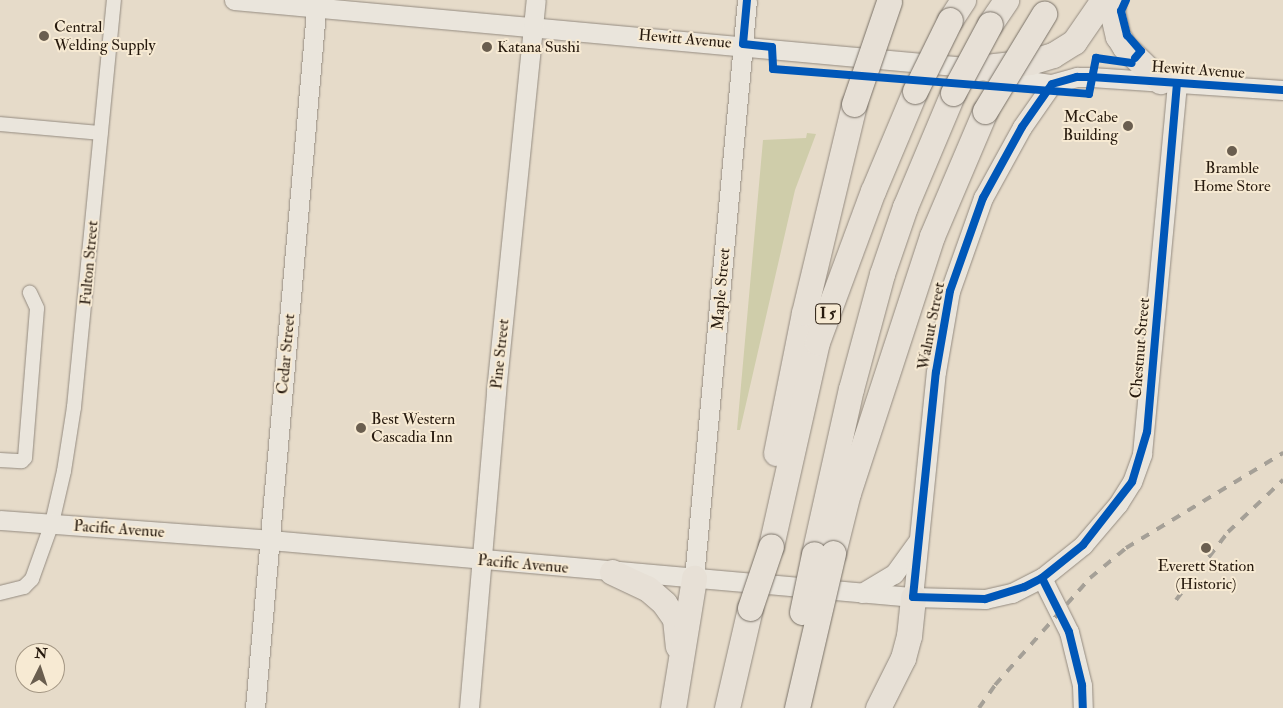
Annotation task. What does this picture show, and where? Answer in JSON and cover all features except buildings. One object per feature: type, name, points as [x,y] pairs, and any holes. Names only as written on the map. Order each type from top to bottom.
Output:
[{"type":"highway","points":[[797,708],[851,389],[882,274],[908,198],[953,93],[990,24],[1006,0]]},
{"type":"highway","points":[[978,68],[1030,62],[1053,55],[1074,42],[1104,0]]},
{"type":"highway","points":[[1114,0],[1112,11],[1118,36],[1125,48],[1168,82]]},
{"type":"highway","points":[[766,546],[789,381],[854,104],[889,1]]},
{"type":"highway","points":[[782,708],[824,554],[848,493],[932,236],[985,111],[1048,7]]},
{"type":"highway","name":"I 5","points":[[727,708],[750,608],[817,342],[873,191],[915,91],[956,10]]},
{"type":"highway","points":[[612,572],[647,588],[664,603],[675,619],[680,662]]},
{"type":"highway","points":[[673,708],[694,578]]},
{"type":"highway","points":[[878,708],[903,658],[909,636],[913,597]]},
{"type":"street","name":"Fulton Street","points":[[0,593],[24,587],[32,579],[52,523],[74,407],[114,0]]},
{"type":"street","name":"Hewitt Avenue","points":[[234,0],[316,4],[978,68],[1015,79],[1052,84],[1077,77],[1283,90]]},
{"type":"street","name":"Pine Street","points":[[469,708],[480,560],[536,0]]},
{"type":"street","name":"Maple Street","points":[[694,578],[747,0]]},
{"type":"street","name":"Cedar Street","points":[[255,708],[316,4]]},
{"type":"street","name":"Chestnut Street","points":[[1042,578],[1083,545],[1118,504],[1132,482],[1142,454],[1168,82]]},
{"type":"street","name":"Walnut Street","points":[[913,597],[936,372],[954,275],[983,198],[1022,127],[1052,84]]},
{"type":"street","points":[[0,124],[101,133]]},
{"type":"street","points":[[0,460],[22,461],[25,458],[36,308],[30,292]]},
{"type":"street","name":"Pacific Avenue","points":[[0,520],[270,540],[612,572],[913,597],[985,599],[1012,593],[1042,578]]},
{"type":"street","points":[[862,593],[894,574],[907,560],[919,539]]},
{"type":"street","points":[[1042,578],[1069,632],[1082,685],[1084,708]]},
{"type":"shaded area","points":[[807,133],[816,134],[795,190],[740,430],[737,430],[763,140],[806,138]]},
{"type":"railway","points":[[979,708],[995,685],[1090,578],[1126,548],[1283,453]]},
{"type":"railway","points":[[1176,600],[1228,532],[1283,480]]},
{"type":"cycle path","points":[[747,0],[743,44],[772,47],[773,69],[1089,94],[1096,58],[1132,63]]},
{"type":"cycle path","points":[[1126,0],[1121,11],[1127,35],[1141,51],[1135,58]]},
{"type":"cycle path","points":[[1177,83],[1147,432],[1132,482],[1083,545],[1042,578],[1024,587],[985,599],[913,597],[936,372],[950,291],[983,198],[1022,127],[1052,84],[1077,77],[1091,77],[1283,90]]},
{"type":"cycle path","points":[[1042,578],[1069,632],[1082,685],[1083,708]]},
{"type":"place","name":"Central Welding Supply","points":[[44,36]]},
{"type":"place","name":"Katana Sushi","points":[[487,47]]},
{"type":"place","name":"McCabe Building","points":[[1128,126]]},
{"type":"place","name":"Bramble Home Store","points":[[1232,151]]},
{"type":"place","name":"Best Western Cascadia Inn","points":[[361,428]]},
{"type":"place","name":"Everett Station (Historic)","points":[[1206,548]]}]
